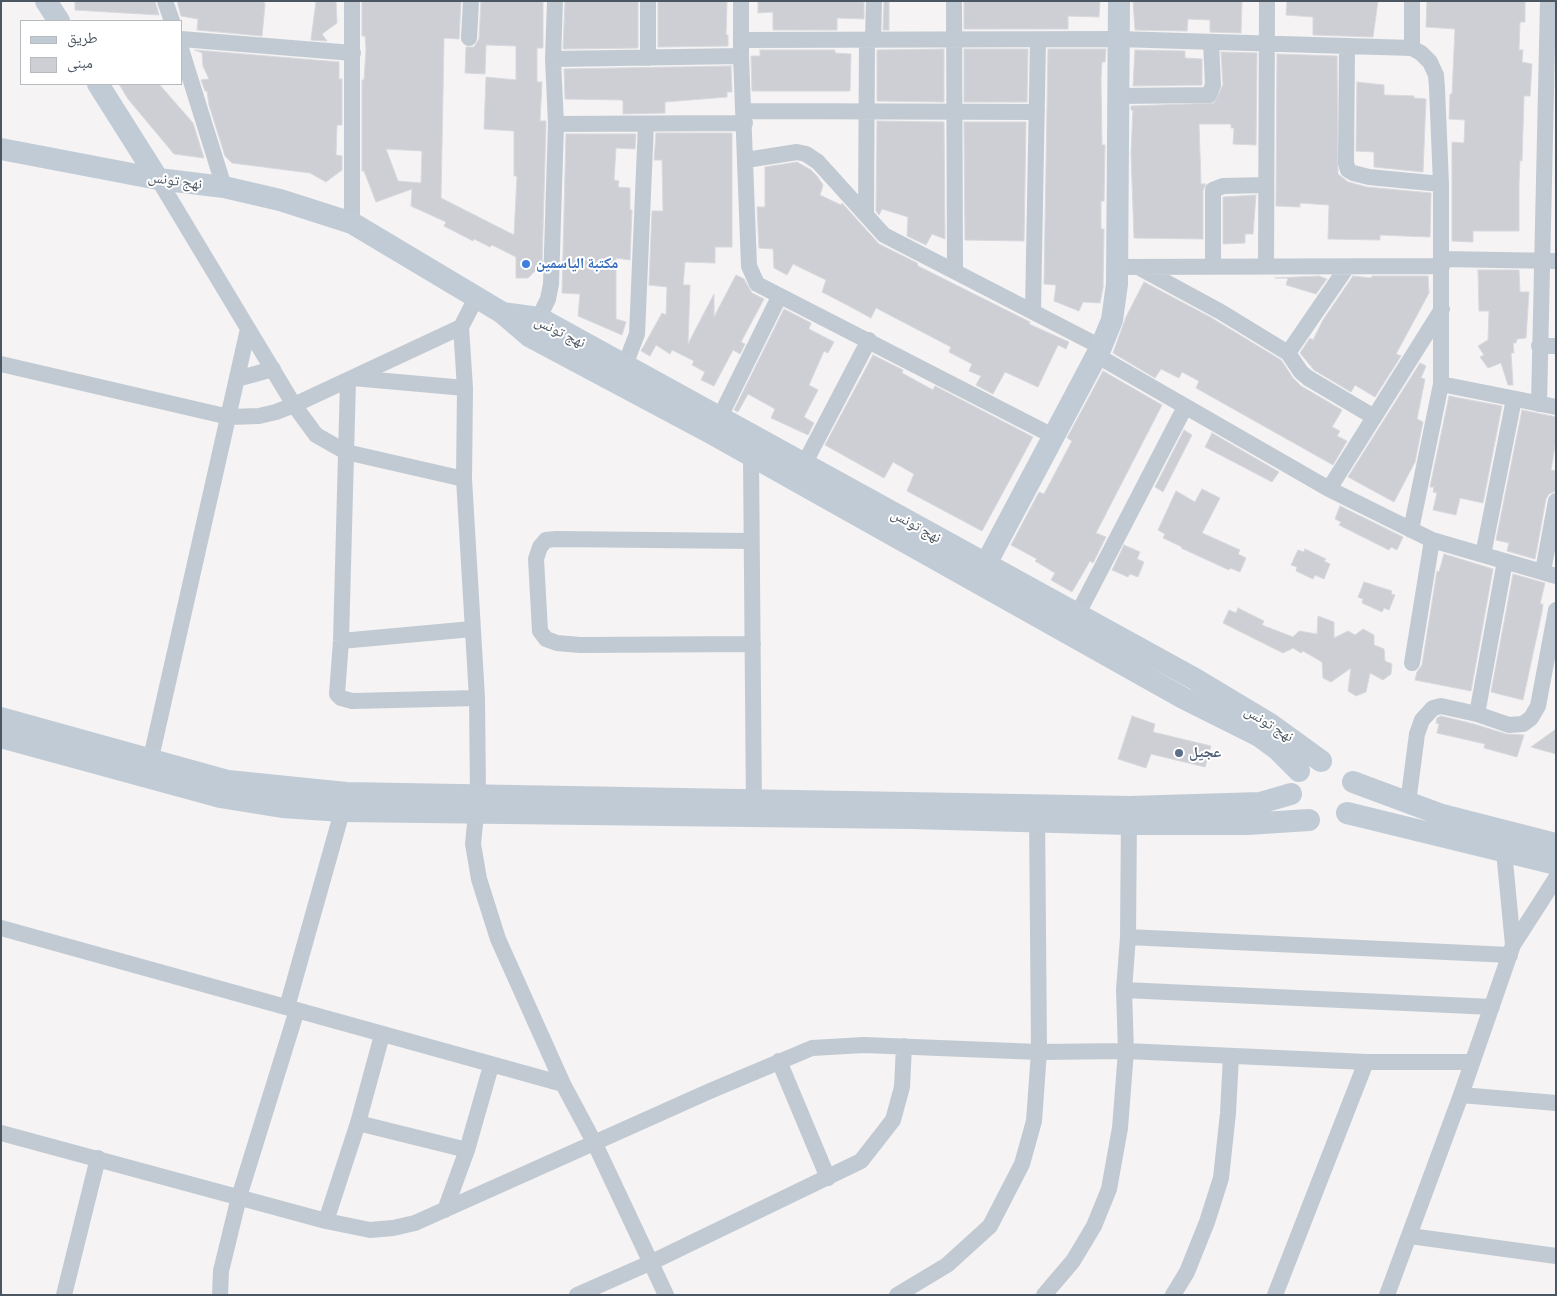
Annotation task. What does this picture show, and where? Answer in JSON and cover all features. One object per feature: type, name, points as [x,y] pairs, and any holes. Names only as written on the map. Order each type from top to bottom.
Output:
[{"type":"street","points":[[46,1],[58,20]]},
{"type":"street","points":[[166,1],[172,20]]},
{"type":"street","points":[[352,1],[352,223]]},
{"type":"street","points":[[469,38],[471,1]]},
{"type":"street","points":[[534,327],[551,284],[556,124],[553,59],[555,1]]},
{"type":"street","points":[[648,1],[648,58]]},
{"type":"street","points":[[741,1],[749,266],[757,284],[1053,436]]},
{"type":"street","points":[[866,213],[866,111],[874,1]]},
{"type":"street","points":[[954,1],[952,40],[955,271]]},
{"type":"street","points":[[981,574],[1099,351],[1112,320],[1127,266],[1119,96],[1119,1]]},
{"type":"street","points":[[1266,266],[1267,1]]},
{"type":"street","points":[[1412,1],[1412,48]]},
{"type":"street","points":[[1540,404],[1539,346],[1549,261],[1551,6]]},
{"type":"street","points":[[182,39],[353,54]]},
{"type":"street","points":[[553,59],[648,58],[741,48],[870,40],[1118,39],[1412,48],[1430,62],[1436,75],[1441,184],[1442,308],[1441,384],[1411,530]]},
{"type":"street","points":[[1033,311],[1038,40]]},
{"type":"street","points":[[1119,96],[1209,96],[1213,85],[1211,42]]},
{"type":"street","points":[[1347,46],[1346,163],[1348,170],[1369,177],[1441,184]]},
{"type":"street","points":[[182,52],[224,187]]},
{"type":"street","points":[[99,85],[158,179],[294,405],[316,435],[346,452],[464,479]]},
{"type":"street","points":[[556,124],[646,124],[866,111],[1037,112]]},
{"type":"street","points":[[621,375],[637,334],[646,124]]},
{"type":"street","name":"نهج تونس","points":[[1,149],[158,179],[224,187],[280,200],[352,223],[500,312],[534,327],[716,426],[1072,624],[1195,679],[1270,724],[1321,761]]},
{"type":"street","points":[[746,160],[797,152],[806,154],[818,162],[884,235],[1033,311],[1185,407],[1329,489],[1432,540],[1549,574],[1556,501]]},
{"type":"street","points":[[1213,266],[1213,190],[1223,186],[1266,185]]},
{"type":"street","points":[[1127,266],[1347,267],[1549,261]]},
{"type":"street","points":[[1127,266],[1221,312],[1288,353],[1300,372],[1308,378],[1374,417]]},
{"type":"street","points":[[1288,353],[1347,267]]},
{"type":"street","points":[[716,426],[780,297]]},
{"type":"street","points":[[476,298],[461,327],[465,388],[464,479],[476,698],[477,803],[473,844],[479,878],[498,938],[563,1084],[595,1144],[666,1295]]},
{"type":"street","points":[[1329,489],[1442,308]]},
{"type":"street","points":[[1,364],[229,417],[259,416],[294,405],[461,327]]},
{"type":"street","points":[[149,769],[248,329]]},
{"type":"street","points":[[800,472],[869,340]]},
{"type":"street","points":[[1539,346],[1556,346]]},
{"type":"street","points":[[237,379],[273,370]]},
{"type":"street","points":[[350,379],[465,388]]},
{"type":"street","points":[[350,379],[341,641],[337,694],[341,698],[352,701],[476,698]]},
{"type":"street","points":[[1441,384],[1556,407]]},
{"type":"street","points":[[1483,555],[1514,399]]},
{"type":"street","points":[[1072,624],[1185,407]]},
{"type":"street","points":[[754,448],[751,541],[754,808]]},
{"type":"street","points":[[751,541],[556,539],[546,540],[540,547],[536,559],[540,631],[546,639],[557,643],[580,645],[753,644]]},
{"type":"street","points":[[1412,663],[1432,540]]},
{"type":"street","points":[[1477,714],[1505,561]]},
{"type":"street","points":[[1408,803],[1417,734],[1422,720],[1427,713],[1441,706],[1477,714],[1509,725],[1523,724],[1531,718],[1538,706],[1556,610]]},
{"type":"street","name":"نهج تونس","points":[[1072,624],[1183,698],[1259,736],[1278,750],[1299,771]]},
{"type":"street","points":[[341,641],[472,629]]},
{"type":"street","points":[[1,718],[149,769],[228,799],[282,807],[344,802],[477,803],[1129,816],[1247,824],[1309,820],[1325,823],[1333,822],[1346,813],[1354,798],[1352,782],[1344,769],[1329,761],[1313,762],[1299,771],[1292,786],[1292,794],[1297,810],[1309,820]]},
{"type":"street","points":[[1,737],[149,769]]},
{"type":"street","points":[[1352,782],[1408,803],[1474,824],[1556,844]]},
{"type":"street","points":[[1129,816],[1260,803],[1292,794]]},
{"type":"street","points":[[220,1295],[221,1271],[239,1197],[292,1009],[344,802]]},
{"type":"street","points":[[1346,813],[1556,864]]},
{"type":"street","points":[[897,1295],[947,1265],[990,1226],[1022,1164],[1034,1121],[1039,1052],[1037,814]]},
{"type":"street","points":[[1044,1295],[1073,1261],[1094,1226],[1109,1189],[1120,1128],[1126,1051],[1124,990],[1128,937],[1129,816]]},
{"type":"street","points":[[1504,851],[1512,950]]},
{"type":"street","points":[[1387,1295],[1462,1095],[1512,950],[1556,878]]},
{"type":"street","points":[[1,928],[491,1066],[563,1084]]},
{"type":"street","points":[[1128,937],[1512,950]]},
{"type":"street","points":[[1124,990],[1492,1007]]},
{"type":"street","points":[[326,1221],[358,1123],[382,1035]]},
{"type":"street","points":[[1,1133],[326,1221],[370,1230],[393,1228],[415,1222],[445,1210],[812,1048],[838,1045],[904,1046],[1039,1052],[1126,1051],[1366,1062],[1472,1062]]},
{"type":"street","points":[[577,1295],[652,1262],[861,1161],[893,1120],[902,1087],[904,1046]]},
{"type":"street","points":[[1173,1295],[1186,1272],[1204,1230],[1221,1178],[1228,1113],[1231,1056]]},
{"type":"street","points":[[779,1061],[828,1178]]},
{"type":"street","points":[[1276,1295],[1366,1062]]},
{"type":"street","points":[[445,1210],[467,1150],[491,1066]]},
{"type":"street","points":[[1462,1095],[1556,1104]]},
{"type":"street","points":[[358,1123],[467,1150]]},
{"type":"street","points":[[64,1295],[98,1158]]},
{"type":"street","points":[[1410,1236],[1556,1256]]},
{"type":"building","points":[[75,1],[155,1],[159,15],[75,10]]},
{"type":"building","points":[[177,1],[263,1],[265,4],[262,36],[197,30],[198,19],[181,16]]},
{"type":"building","points":[[316,1],[336,1],[337,23],[322,34],[327,41],[311,40]]},
{"type":"building","points":[[362,1],[461,1],[459,39],[444,38],[441,198],[514,235],[517,176],[514,176],[514,131],[484,129],[486,77],[516,80],[516,46],[486,45],[485,74],[465,73],[466,47],[474,47],[479,39],[481,1],[543,1],[543,48],[537,48],[537,82],[542,82],[540,121],[546,121],[542,264],[528,278],[516,278],[516,257],[492,245],[490,247],[474,239],[473,241],[444,226],[446,222],[411,206],[412,189],[376,202],[364,171],[362,171],[362,80],[364,80],[366,49],[365,36],[362,36]],"holes":[[[386,149],[422,151],[421,183],[398,181]]]},
{"type":"building","points":[[565,1],[638,1],[638,48],[563,49]]},
{"type":"building","points":[[658,1],[727,1],[726,35],[728,35],[728,46],[658,47]]},
{"type":"building","points":[[758,1],[864,1],[864,19],[837,18],[837,30],[773,30],[773,12],[758,13]]},
{"type":"building","points":[[884,1],[889,1],[889,30],[883,30]]},
{"type":"building","points":[[964,1],[1100,1],[1099,17],[1068,16],[1068,29],[964,29]]},
{"type":"building","points":[[1133,1],[1242,1],[1241,33],[1210,32],[1210,20],[1188,19],[1187,31],[1135,30]]},
{"type":"building","points":[[1287,1],[1378,1],[1373,37],[1313,35],[1313,17],[1286,15]]},
{"type":"building","points":[[1427,1],[1525,1],[1525,22],[1520,22],[1519,50],[1523,50],[1522,62],[1532,64],[1530,96],[1524,96],[1522,161],[1520,160],[1519,183],[1519,231],[1473,231],[1473,242],[1452,241],[1452,142],[1464,143],[1465,120],[1449,119],[1455,29],[1426,27]]},
{"type":"building","points":[[944,49],[944,102],[877,101],[877,50]]},
{"type":"building","points":[[964,49],[1028,49],[1027,102],[964,102]]},
{"type":"building","points":[[1048,49],[1106,49],[1105,62],[1102,62],[1101,79],[1102,145],[1105,145],[1104,201],[1101,201],[1101,229],[1104,229],[1103,288],[1100,303],[1083,302],[1079,311],[1054,301],[1056,285],[1044,284]]},
{"type":"building","points":[[195,50],[339,62],[339,79],[342,79],[342,125],[337,125],[336,155],[342,156],[342,170],[326,182],[310,173],[232,163],[225,156],[209,105],[207,91],[205,91],[201,80],[209,79],[203,66],[202,53]]},
{"type":"building","points":[[760,50],[835,50],[835,53],[851,54],[850,91],[752,91],[751,56],[760,56]]},
{"type":"building","points":[[1135,50],[1185,51],[1185,58],[1202,59],[1202,85],[1133,86]]},
{"type":"building","points":[[1221,52],[1257,53],[1256,145],[1233,144],[1234,128],[1231,128],[1231,124],[1199,124],[1201,184],[1206,184],[1203,190],[1203,239],[1134,238],[1131,153],[1133,110],[1131,110],[1131,106],[1214,103],[1223,85]]},
{"type":"building","points":[[1277,54],[1337,56],[1338,174],[1348,182],[1367,187],[1431,193],[1430,237],[1380,235],[1380,240],[1328,239],[1329,205],[1300,203],[1300,207],[1276,206]]},
{"type":"building","points":[[731,66],[732,92],[727,92],[727,97],[665,102],[665,113],[623,114],[623,101],[621,100],[565,99],[564,69]]},
{"type":"building","points":[[1357,82],[1384,85],[1384,95],[1414,96],[1414,98],[1426,99],[1423,172],[1374,167],[1374,152],[1356,151]]},
{"type":"building","points":[[120,85],[160,85],[193,123],[204,158],[174,154],[128,99]]},
{"type":"building","points":[[877,121],[944,122],[945,239],[932,234],[926,245],[907,236],[908,217],[882,209],[879,215],[876,211]]},
{"type":"building","points":[[964,122],[1026,122],[1024,241],[965,240]]},
{"type":"building","points":[[656,133],[732,133],[732,247],[715,247],[715,263],[685,262],[683,285],[690,285],[688,344],[714,294],[714,317],[736,275],[744,279],[752,293],[764,299],[741,342],[745,344],[740,354],[733,350],[714,386],[701,380],[705,372],[692,365],[694,361],[672,350],[670,354],[656,345],[650,356],[641,351],[662,313],[666,315],[667,287],[649,285],[652,211],[663,211],[662,160],[654,160]]},
{"type":"building","points":[[566,134],[636,134],[635,149],[616,148],[614,180],[619,181],[618,187],[630,188],[630,210],[632,210],[630,260],[616,258],[616,319],[626,322],[622,335],[578,316],[580,294],[562,293]]},
{"type":"building","points":[[797,162],[817,176],[823,185],[820,195],[841,205],[842,203],[879,244],[917,263],[918,266],[1030,322],[1029,324],[1069,342],[1066,349],[1058,345],[1038,387],[1005,372],[993,394],[976,385],[981,376],[969,371],[972,364],[949,352],[951,347],[876,308],[871,318],[822,292],[826,280],[793,264],[787,275],[774,268],[773,249],[759,248],[757,207],[765,207],[765,167]]},
{"type":"building","points":[[1256,195],[1253,234],[1245,234],[1245,243],[1223,244],[1223,197]]},
{"type":"building","points":[[1478,270],[1519,270],[1520,292],[1529,292],[1526,338],[1517,339],[1516,343],[1513,343],[1514,353],[1511,353],[1513,385],[1508,385],[1501,363],[1488,368],[1480,357],[1484,355],[1478,346],[1488,340],[1489,311],[1479,311]]},
{"type":"building","points":[[1319,276],[1327,279],[1316,294],[1286,285],[1288,278],[1275,278]]},
{"type":"building","points":[[1353,276],[1371,278],[1372,276],[1428,276],[1429,293],[1396,354],[1401,356],[1375,397],[1355,385],[1351,392],[1314,370],[1300,353],[1310,338],[1313,340],[1323,320]]},
{"type":"building","points":[[1144,282],[1210,317],[1281,360],[1301,386],[1342,410],[1332,427],[1340,431],[1337,436],[1347,441],[1333,465],[1196,388],[1199,381],[1182,372],[1179,378],[1161,369],[1155,378],[1113,353],[1126,317]]},
{"type":"building","points":[[784,309],[811,323],[809,329],[834,342],[828,353],[824,351],[809,385],[818,390],[804,417],[814,423],[808,435],[771,418],[775,409],[748,394],[738,412],[734,410]]},
{"type":"building","points":[[873,355],[903,370],[902,373],[933,390],[935,386],[1033,437],[982,531],[907,491],[914,474],[893,462],[884,478],[825,445]]},
{"type":"building","points":[[1420,363],[1426,366],[1421,378],[1425,379],[1417,419],[1423,422],[1415,462],[1394,502],[1348,477]]},
{"type":"building","points":[[1103,371],[1162,405],[1096,533],[1106,537],[1093,563],[1090,561],[1072,592],[1051,580],[1055,573],[1035,561],[1037,559],[1011,545],[1039,492],[1044,494],[1072,441],[1067,438]]},
{"type":"building","points":[[1449,396],[1502,406],[1483,503],[1460,498],[1456,515],[1433,510],[1437,493],[1433,492],[1434,487],[1430,487]]},
{"type":"building","points":[[1522,410],[1556,417],[1556,440],[1551,470],[1556,471],[1556,491],[1549,494],[1546,499],[1535,559],[1507,551],[1509,543],[1496,540]]},
{"type":"building","points":[[1184,430],[1192,435],[1163,492],[1155,487]]},
{"type":"building","points":[[1212,433],[1279,472],[1272,482],[1205,447]]},
{"type":"building","points":[[1202,489],[1220,498],[1202,533],[1240,550],[1238,554],[1246,558],[1240,572],[1230,568],[1229,570],[1181,548],[1163,538],[1165,534],[1158,530],[1176,491],[1195,502]]},
{"type":"building","points":[[1340,506],[1403,537],[1397,550],[1391,547],[1389,550],[1339,525],[1341,522],[1335,519]]},
{"type":"building","points":[[1124,545],[1140,552],[1137,559],[1144,562],[1138,577],[1130,574],[1128,577],[1112,570]]},
{"type":"building","points":[[1305,549],[1326,559],[1324,561],[1330,564],[1324,579],[1315,575],[1313,579],[1296,571],[1297,567],[1291,565],[1298,550],[1304,552]]},
{"type":"building","points":[[1444,554],[1493,569],[1471,691],[1415,680],[1417,672],[1422,665],[1437,571],[1439,572]]},
{"type":"building","points":[[1513,574],[1545,583],[1540,604],[1543,604],[1542,612],[1523,700],[1491,692]]},
{"type":"building","points":[[1364,582],[1392,591],[1391,594],[1395,595],[1389,610],[1384,608],[1382,612],[1362,603],[1363,599],[1358,597]]},
{"type":"building","points":[[1238,608],[1264,621],[1262,625],[1293,637],[1299,631],[1317,634],[1318,616],[1334,622],[1334,638],[1348,631],[1355,635],[1363,629],[1374,635],[1374,645],[1384,649],[1385,661],[1392,664],[1391,674],[1383,680],[1370,673],[1366,692],[1356,696],[1348,691],[1351,668],[1331,682],[1323,678],[1322,662],[1303,651],[1301,653],[1293,648],[1283,653],[1223,623],[1229,610],[1236,613]]},
{"type":"building","points":[[1132,716],[1155,724],[1153,732],[1211,746],[1205,767],[1151,754],[1146,768],[1118,759]]},
{"type":"building","points":[[1441,716],[1506,734],[1524,735],[1517,757],[1484,748],[1485,744],[1437,733],[1439,724],[1436,723],[1437,718]]},
{"type":"building","points":[[1556,729],[1556,754],[1531,747]]},
{"type":"place","name":"مكتبة الياسمين","points":[[526,264]]},
{"type":"place","name":"عجيل","points":[[1179,753]]}]
